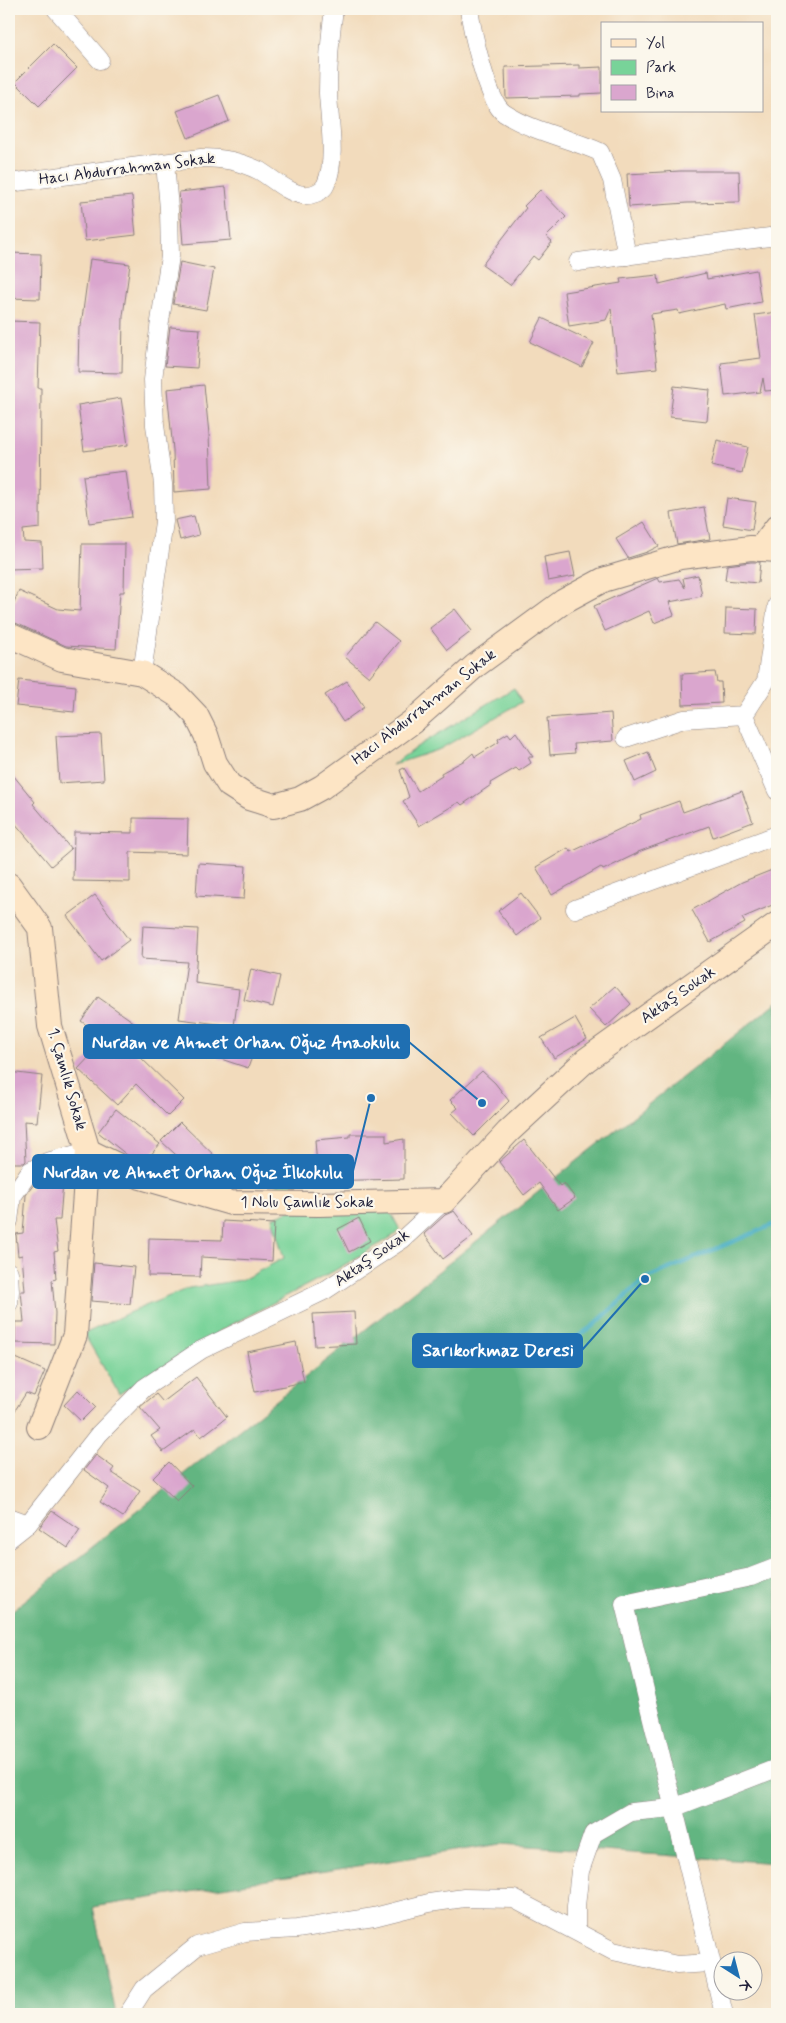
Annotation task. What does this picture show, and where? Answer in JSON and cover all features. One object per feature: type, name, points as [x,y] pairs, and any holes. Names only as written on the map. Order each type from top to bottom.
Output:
[{"type":"street","points":[[56,9],[100,60]]},
{"type":"street","name":"Hacı Abdurrahman Sokak","points":[[9,183],[201,158],[226,158],[258,170],[290,190],[303,195],[315,194],[325,186],[330,170],[328,92],[334,9]]},
{"type":"street","points":[[469,9],[473,35],[491,91],[502,112],[538,130],[581,143],[600,152],[612,180],[627,256]]},
{"type":"street","points":[[142,673],[164,522],[163,484],[155,425],[153,380],[158,328],[170,256],[169,209],[165,163]]},
{"type":"street","points":[[578,262],[777,236]]},
{"type":"street","points":[[769,549],[777,527]]},
{"type":"street","name":"Hacı Abdurrahman Sokak","points":[[9,635],[62,659],[142,673],[177,695],[196,715],[206,735],[215,764],[229,785],[249,798],[274,806],[300,799],[322,787],[412,722],[475,666],[564,601],[602,580],[680,557],[751,548],[769,549]]},
{"type":"street","points":[[744,715],[766,681],[777,605]]},
{"type":"street","points":[[626,738],[684,719],[744,715]]},
{"type":"street","points":[[744,715],[777,791]]},
{"type":"street","points":[[575,909],[777,835]]},
{"type":"street","name":"1. Çamlık Sokak","points":[[9,885],[40,928],[50,1026],[88,1151],[75,1336],[39,1427]]},
{"type":"street","name":"Aktaş Sokak","points":[[9,1539],[28,1524],[109,1422],[144,1388],[201,1350],[324,1291],[403,1239],[444,1201],[508,1132],[586,1060],[777,924]]},
{"type":"street","points":[[9,1221],[12,1197],[30,1172],[47,1162],[88,1151]]},
{"type":"street","name":"1 Nolu Çamlık Sokak","points":[[88,1151],[141,1177],[231,1202],[319,1204],[444,1201]]},
{"type":"street","points":[[9,1272],[9,1303]]},
{"type":"street","points":[[9,1517],[28,1524]]},
{"type":"street","points":[[724,2014],[624,1604],[751,1577],[777,1567]]},
{"type":"street","points":[[576,1931],[576,1906],[580,1871],[594,1834],[631,1812],[674,1808],[777,1768]]},
{"type":"street","points":[[128,2014],[144,1988],[197,1946],[244,1932],[297,1929],[374,1917],[429,1903],[464,1898],[514,1899],[613,1951],[677,1965],[711,1962]]},
{"type":"green space","points":[[514,688],[522,702],[440,749],[392,765],[418,746]]},
{"type":"green space","points":[[777,1002],[777,1863],[500,1844],[93,1907],[116,2014],[9,2014],[9,1613]]},
{"type":"green space","points":[[291,1174],[302,1192],[272,1193],[273,1188]]},
{"type":"green space","points":[[389,1209],[400,1230],[393,1236],[334,1271],[223,1329],[119,1394],[84,1334],[128,1313],[189,1288],[242,1280],[284,1258],[272,1218],[289,1211]]},
{"type":"building","points":[[53,44],[77,68],[39,106],[15,82]]},
{"type":"building","points":[[579,65],[579,68],[601,67],[601,93],[580,94],[580,96],[506,98],[505,67]]},
{"type":"building","points":[[219,95],[229,121],[188,138],[177,111]]},
{"type":"building","points":[[680,171],[739,171],[740,202],[629,207],[627,174]]},
{"type":"building","points":[[226,187],[231,240],[183,244],[179,192]]},
{"type":"building","points":[[540,190],[566,217],[546,237],[552,242],[538,260],[533,256],[510,285],[482,265],[526,208],[524,206]]},
{"type":"building","points":[[132,196],[136,235],[85,241],[81,201]]},
{"type":"building","points":[[9,253],[41,254],[40,299],[9,298]]},
{"type":"building","points":[[90,259],[130,264],[123,316],[122,373],[78,372],[79,326],[81,326]]},
{"type":"building","points":[[180,262],[214,269],[206,310],[173,304]]},
{"type":"building","points":[[756,270],[761,302],[726,309],[725,304],[679,314],[678,310],[651,314],[657,368],[618,372],[611,308],[606,320],[569,326],[564,292],[621,283],[620,279],[658,275],[659,284],[706,273],[707,279]]},
{"type":"building","points":[[777,312],[777,390],[765,391],[763,378],[760,392],[725,396],[721,363],[761,358],[755,315]]},
{"type":"building","points":[[542,318],[594,343],[582,367],[530,342]]},
{"type":"building","points":[[9,321],[40,322],[38,388],[41,388],[40,528],[23,530],[24,542],[42,543],[43,568],[9,569]]},
{"type":"building","points":[[170,327],[200,329],[197,368],[165,366]]},
{"type":"building","points":[[204,385],[209,434],[211,489],[174,492],[173,450],[167,389]]},
{"type":"building","points":[[674,386],[710,390],[707,421],[670,417]]},
{"type":"building","points":[[121,398],[128,445],[84,451],[78,405]]},
{"type":"building","points":[[717,440],[748,447],[742,473],[711,466]]},
{"type":"building","points":[[126,471],[132,517],[89,523],[83,476]]},
{"type":"building","points":[[727,498],[756,502],[752,530],[723,525]]},
{"type":"building","points":[[704,507],[710,539],[677,544],[671,513]]},
{"type":"building","points":[[194,516],[199,535],[180,540],[175,520]]},
{"type":"building","points":[[644,522],[659,546],[628,558],[616,539]]},
{"type":"building","points":[[82,544],[125,544],[124,592],[120,592],[116,649],[66,646],[9,620],[9,613],[19,591],[58,609],[80,611]]},
{"type":"building","points":[[570,552],[575,576],[548,581],[544,557]]},
{"type":"building","points":[[760,562],[758,583],[725,580],[727,565]]},
{"type":"building","points":[[698,575],[702,596],[669,602],[674,615],[654,623],[649,611],[605,631],[594,606],[658,578],[660,582],[679,579],[685,588],[683,578]]},
{"type":"building","points":[[726,608],[757,609],[756,634],[725,633]]},
{"type":"building","points":[[455,609],[472,631],[447,650],[430,628]]},
{"type":"building","points":[[375,622],[399,641],[369,677],[345,657]]},
{"type":"building","points":[[715,672],[717,682],[721,682],[722,703],[683,705],[682,674]]},
{"type":"building","points":[[19,680],[76,686],[74,712],[16,706]]},
{"type":"building","points":[[347,681],[364,707],[343,722],[325,695]]},
{"type":"building","points":[[611,713],[613,741],[574,744],[575,753],[550,755],[547,718]]},
{"type":"building","points":[[516,732],[533,757],[528,757],[531,763],[519,771],[516,768],[490,783],[491,785],[462,805],[459,802],[419,826],[403,801],[409,797],[400,770],[404,768],[418,791],[442,776],[441,773],[465,760],[473,753],[475,757],[499,742],[498,739],[508,733],[511,737]]},
{"type":"building","points":[[101,734],[104,780],[59,783],[56,736]]},
{"type":"building","points":[[648,752],[656,772],[635,782],[626,761]]},
{"type":"building","points":[[9,770],[35,802],[33,804],[71,849],[51,866],[9,816]]},
{"type":"building","points":[[742,791],[753,822],[713,837],[709,826],[638,852],[603,870],[601,867],[552,895],[536,867],[568,848],[571,852],[641,819],[640,815],[679,801],[683,812]]},
{"type":"building","points":[[133,818],[188,819],[187,854],[130,852],[130,882],[73,881],[74,832],[133,833]]},
{"type":"building","points":[[198,863],[246,866],[244,899],[196,896]]},
{"type":"building","points":[[777,868],[777,903],[742,918],[745,923],[710,942],[692,910],[742,882]]},
{"type":"building","points":[[521,893],[540,918],[517,936],[498,911]]},
{"type":"building","points":[[95,895],[129,940],[101,961],[67,916]]},
{"type":"building","points":[[143,926],[198,929],[195,983],[239,989],[234,1026],[179,1019],[187,962],[141,959]]},
{"type":"building","points":[[251,969],[280,976],[273,1007],[244,1000]]},
{"type":"building","points":[[615,986],[631,1004],[606,1027],[589,1009]]},
{"type":"building","points":[[98,997],[148,1032],[134,1051],[184,1100],[168,1116],[136,1084],[117,1105],[78,1069],[106,1039],[81,1021]]},
{"type":"building","points":[[575,1018],[587,1039],[554,1058],[541,1038]]},
{"type":"building","points":[[226,1033],[257,1043],[248,1068],[218,1058]]},
{"type":"building","points":[[482,1071],[495,1083],[509,1101],[474,1136],[452,1113],[458,1108],[450,1100]]},
{"type":"building","points":[[9,1072],[42,1076],[37,1122],[24,1121],[26,1161],[24,1163],[9,1163]]},
{"type":"building","points":[[116,1109],[160,1144],[144,1163],[127,1155],[98,1132]]},
{"type":"building","points":[[180,1122],[222,1163],[204,1181],[161,1141]]},
{"type":"building","points":[[350,1134],[386,1134],[386,1142],[404,1139],[404,1179],[318,1181],[315,1140],[350,1137]]},
{"type":"building","points":[[524,1140],[560,1186],[564,1183],[575,1198],[558,1210],[539,1183],[524,1195],[499,1162]]},
{"type":"building","points":[[37,1180],[63,1182],[60,1220],[54,1220],[58,1251],[54,1252],[56,1279],[52,1280],[55,1313],[54,1344],[15,1343],[15,1322],[24,1322],[21,1291],[25,1291],[22,1255],[18,1256],[16,1234],[23,1233],[26,1195]]},
{"type":"building","points":[[454,1211],[473,1236],[443,1259],[424,1234],[445,1215]]},
{"type":"building","points":[[359,1218],[370,1241],[349,1252],[338,1229]]},
{"type":"building","points":[[223,1221],[274,1224],[272,1261],[201,1257],[200,1277],[148,1276],[149,1238],[222,1240]]},
{"type":"building","points":[[94,1263],[134,1267],[130,1304],[91,1301]]},
{"type":"building","points":[[354,1312],[356,1344],[315,1346],[313,1314]]},
{"type":"building","points":[[296,1342],[304,1382],[255,1392],[247,1352]]},
{"type":"building","points":[[9,1355],[45,1371],[34,1396],[26,1393],[9,1420]]},
{"type":"building","points":[[196,1377],[227,1417],[201,1437],[195,1429],[163,1452],[151,1436],[160,1430],[140,1407],[156,1394],[163,1402]]},
{"type":"building","points":[[78,1390],[95,1407],[81,1421],[64,1405]]},
{"type":"building","points":[[96,1455],[114,1468],[111,1472],[140,1491],[123,1517],[100,1502],[109,1488],[84,1470]]},
{"type":"building","points":[[169,1462],[192,1486],[177,1501],[153,1478]]},
{"type":"building","points":[[52,1511],[80,1530],[68,1548],[39,1528]]},
{"type":"waterway","points":[[564,1346],[593,1326],[645,1279],[777,1223]]},
{"type":"place","name":"Nurdan ve Ahmet Orhan Oğuz İlkokulu","points":[[371,1098]]},
{"type":"place","name":"Nurdan ve Ahmet Orhan Oğuz Anaokulu","points":[[482,1103]]},
{"type":"place","name":"Sarıkorkmaz Deresi","points":[[645,1279]]}]
